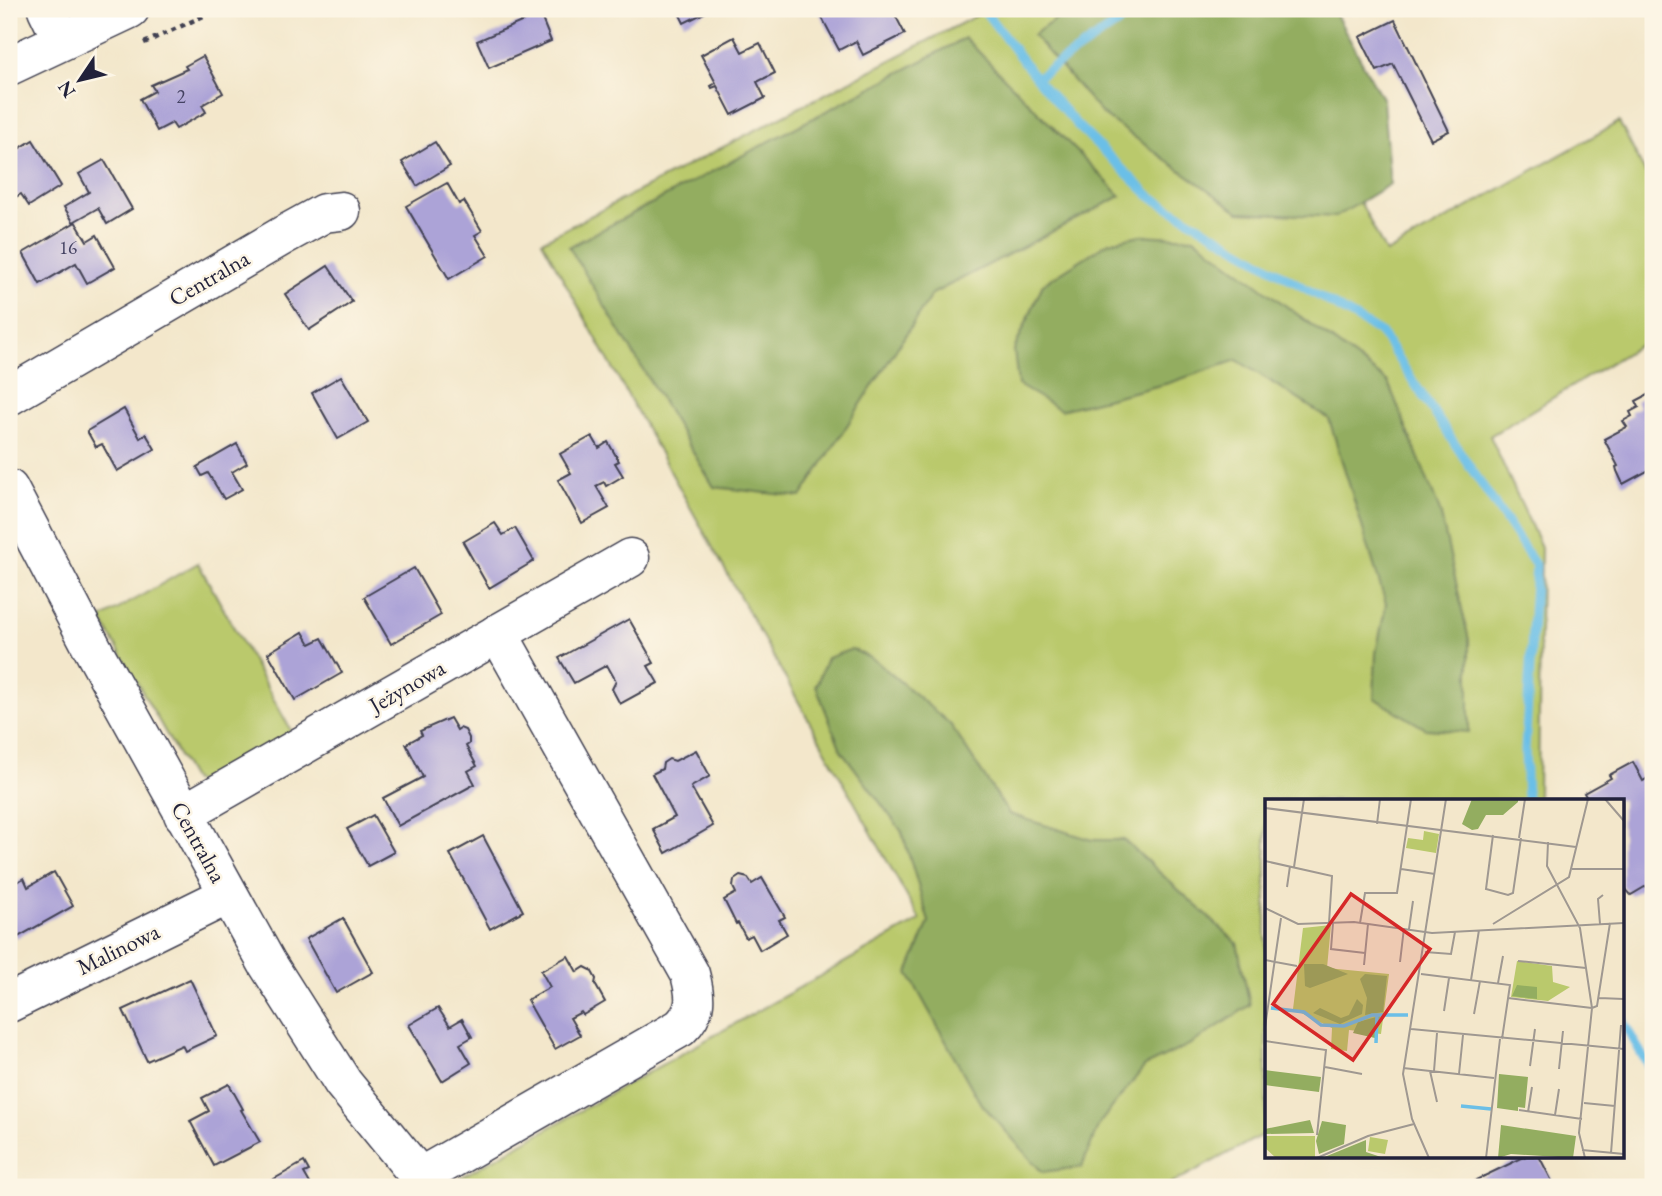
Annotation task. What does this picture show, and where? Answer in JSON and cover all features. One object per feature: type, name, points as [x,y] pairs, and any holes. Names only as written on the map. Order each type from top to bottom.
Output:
[{"type":"street","points":[[9,66],[55,24],[130,9]]},
{"type":"street","name":"Centralna","points":[[9,396],[284,235],[324,213],[341,211]]},
{"type":"street","name":"Centralna","points":[[9,489],[183,814],[274,973],[343,1083],[424,1182],[680,1028],[690,1018],[695,1004],[690,974],[498,633]]},
{"type":"street","name":"Jeżynowa","points":[[183,814],[631,558]]},
{"type":"street","name":"Malinowa","points":[[9,1003],[228,895]]},
{"type":"path","points":[[132,48],[219,9]]},
{"type":"green space","points":[[989,9],[1263,9],[1386,253],[1619,122],[1653,188],[1653,337],[1490,436],[1541,547],[1538,799],[1265,799],[1265,1134],[1165,1187],[465,1187],[458,1179],[920,920],[542,241]]},
{"type":"green space","points":[[1070,9],[1333,9],[1383,100],[1390,184],[1336,217],[1239,212],[1102,114],[1033,35]]},
{"type":"green space","points":[[965,38],[1121,196],[932,294],[801,497],[714,487],[569,247]]},
{"type":"green space","points":[[1140,235],[1195,238],[1388,382],[1440,511],[1469,640],[1469,732],[1426,729],[1374,698],[1376,653],[1386,604],[1329,419],[1237,360],[1169,383],[1061,410],[1018,385],[1014,350],[1043,284],[1109,242]]},
{"type":"green space","points":[[198,563],[294,736],[208,782],[193,781],[101,619]]},
{"type":"green space","points":[[852,649],[876,661],[950,724],[1009,814],[1092,840],[1124,840],[1237,943],[1250,1005],[1193,1043],[1145,1066],[1099,1124],[1082,1167],[1042,1172],[979,1101],[908,973],[929,922],[902,832],[841,750],[816,686],[827,658]]},
{"type":"building","points":[[677,9],[712,9],[684,23]]},
{"type":"building","points":[[826,9],[892,9],[905,34],[863,55],[856,41],[839,50],[819,12]]},
{"type":"building","points":[[540,14],[551,41],[489,68],[477,41]]},
{"type":"building","points":[[1395,20],[1449,131],[1431,140],[1393,64],[1377,71],[1360,37]]},
{"type":"building","points":[[734,37],[742,52],[760,43],[775,73],[757,82],[765,98],[732,115],[717,86],[712,88],[716,83],[701,55]]},
{"type":"building","points":[[203,56],[223,93],[202,105],[206,112],[176,129],[172,123],[157,131],[140,99],[155,91],[151,85],[187,69],[185,66]]},
{"type":"building","points":[[33,140],[61,186],[29,206],[21,194],[9,201],[9,155]]},
{"type":"building","points":[[435,142],[450,166],[417,186],[402,162]]},
{"type":"building","points":[[104,160],[132,209],[107,224],[98,208],[75,221],[87,241],[97,235],[115,267],[87,283],[76,263],[40,284],[23,253],[74,223],[64,207],[89,192],[79,174]]},
{"type":"building","points":[[447,183],[459,204],[464,201],[482,231],[475,235],[488,256],[449,279],[406,206]]},
{"type":"building","points":[[328,266],[352,302],[309,330],[285,294]]},
{"type":"building","points":[[341,376],[368,422],[338,439],[312,393]]},
{"type":"building","points":[[1653,392],[1653,468],[1623,484],[1617,471],[1618,466],[1604,439],[1627,427],[1623,421],[1632,416],[1630,412],[1639,407],[1636,401]]},
{"type":"building","points":[[124,409],[140,438],[146,434],[155,449],[117,471],[102,444],[96,447],[87,431]]},
{"type":"building","points":[[592,436],[599,448],[608,442],[619,461],[615,463],[623,476],[606,486],[604,482],[596,486],[609,508],[582,523],[558,480],[571,473],[560,454]]},
{"type":"building","points":[[237,444],[247,463],[232,472],[242,489],[224,499],[208,473],[202,476],[197,467]]},
{"type":"building","points":[[495,523],[503,535],[515,528],[534,561],[489,588],[463,542]]},
{"type":"building","points":[[414,568],[441,615],[391,644],[364,597]]},
{"type":"building","points":[[629,619],[654,663],[648,666],[658,683],[620,704],[612,689],[616,681],[607,665],[574,683],[559,658]]},
{"type":"building","points":[[303,632],[310,644],[322,638],[342,673],[295,700],[268,653]]},
{"type":"building","points":[[450,718],[457,730],[465,730],[469,738],[469,744],[466,746],[477,766],[468,771],[475,784],[398,826],[383,798],[423,777],[406,744],[422,735],[420,731]]},
{"type":"building","points":[[696,750],[710,776],[691,787],[713,826],[666,853],[653,829],[675,817],[652,774],[662,769],[663,763],[669,759],[675,761]]},
{"type":"building","points":[[1633,762],[1643,781],[1648,778],[1653,788],[1653,882],[1631,895],[1624,887],[1624,799],[1587,799],[1584,793],[1611,778],[1609,775]]},
{"type":"building","points":[[373,815],[394,852],[368,866],[347,829]]},
{"type":"building","points":[[483,836],[523,911],[490,929],[450,854]]},
{"type":"building","points":[[54,872],[73,906],[16,938],[9,924],[9,898],[13,895],[9,887],[24,878],[28,887]]},
{"type":"building","points":[[740,876],[748,878],[752,884],[762,878],[785,917],[779,920],[787,934],[760,950],[752,935],[746,938],[724,900],[736,893],[734,880]]},
{"type":"building","points":[[343,918],[373,972],[336,993],[306,939]]},
{"type":"building","points":[[568,956],[577,972],[585,967],[591,970],[605,1002],[583,1015],[581,1012],[570,1018],[580,1035],[555,1049],[527,1000],[550,987],[541,971]]},
{"type":"building","points":[[190,979],[217,1036],[185,1051],[182,1045],[147,1061],[123,1010]]},
{"type":"building","points":[[438,1008],[450,1026],[462,1019],[472,1037],[460,1044],[471,1063],[442,1081],[409,1025]]},
{"type":"building","points":[[229,1084],[260,1142],[214,1166],[190,1121],[209,1111],[202,1098]]},
{"type":"building","points":[[1522,1158],[1540,1158],[1555,1187],[1480,1187],[1476,1180]]},
{"type":"building","points":[[304,1162],[309,1171],[304,1173],[312,1187],[260,1187]]},
{"type":"waterway","points":[[983,9],[1036,78],[1078,126],[1151,197],[1381,333],[1536,566],[1525,750],[1527,799]]},
{"type":"waterway","points":[[1036,78],[1139,9]]},
{"type":"waterway","points":[[1624,1023],[1653,1074]]}]
